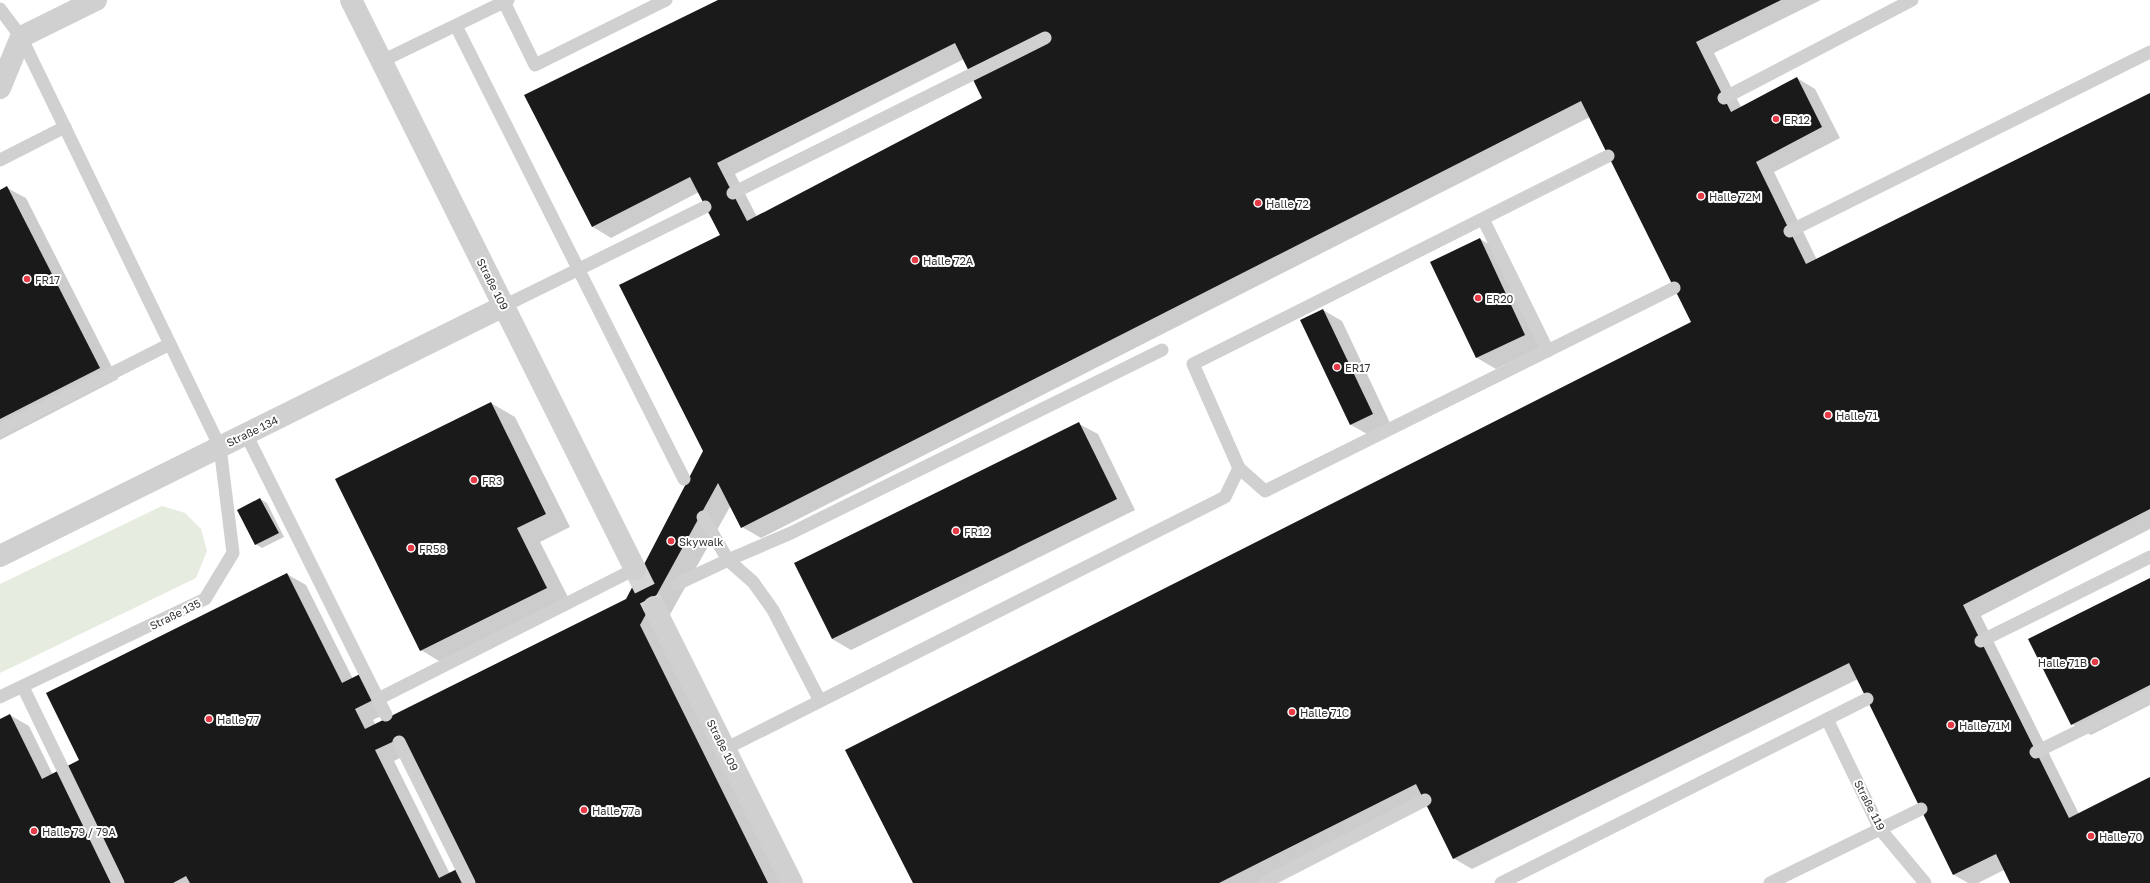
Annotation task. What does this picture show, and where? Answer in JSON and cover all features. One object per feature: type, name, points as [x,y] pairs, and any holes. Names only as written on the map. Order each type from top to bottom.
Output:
[{"type":"street","points":[[0,88],[21,37],[96,0]]},
{"type":"street","name":"Straße 109","points":[[351,0],[635,569]]},
{"type":"street","name":"Straße 134","points":[[0,556],[504,306]]},
{"type":"street","name":"Straße 109","points":[[654,607],[792,883]]},
{"type":"lane","points":[[382,61],[506,1],[535,65],[666,0]]},
{"type":"lane","points":[[1724,98],[1912,0]]},
{"type":"lane","name":"Straße 135","points":[[0,9],[21,37],[220,447],[233,553],[205,599],[0,697]]},
{"type":"lane","points":[[456,26],[684,479]]},
{"type":"lane","points":[[733,193],[1045,38]]},
{"type":"lane","points":[[1790,231],[2150,52]]},
{"type":"lane","points":[[0,160],[65,127]]},
{"type":"lane","points":[[1608,156],[1193,364],[1239,468],[1265,491],[1674,288]]},
{"type":"lane","points":[[504,306],[705,206]]},
{"type":"lane","points":[[1483,219],[1548,351]]},
{"type":"lane","points":[[0,430],[170,344]]},
{"type":"lane","points":[[677,584],[790,533],[1162,350]]},
{"type":"lane","points":[[246,434],[386,715]]},
{"type":"lane","points":[[725,749],[1225,497],[1239,468]]},
{"type":"lane","points":[[703,517],[728,560],[753,582],[773,610],[820,701]]},
{"type":"lane","points":[[1981,641],[2150,557]]},
{"type":"lane","points":[[378,699],[635,569]]},
{"type":"lane","points":[[22,687],[118,883]]},
{"type":"lane","points":[[2036,752],[2150,696]]},
{"type":"lane","points":[[1501,883],[1867,699]]},
{"type":"lane","name":"Straße 119","points":[[1827,719],[1880,829],[1925,883]]},
{"type":"lane","points":[[399,742],[469,883]]},
{"type":"lane","points":[[1264,883],[1425,800]]},
{"type":"lane","points":[[1770,883],[1921,809]]},
{"type":"shaded area","points":[[162,506],[185,513],[201,529],[207,551],[196,578],[0,673],[0,584]]},
{"type":"building","points":[[718,0],[1781,0],[1696,42],[1731,112],[1797,77],[1822,127],[1756,162],[1806,264],[2150,93],[2150,509],[1963,605],[2069,818],[2150,777],[2150,883],[2010,883],[1996,854],[1953,875],[1849,663],[1453,859],[1416,784],[1219,883],[913,883],[845,750],[1691,322],[1581,101],[741,528],[718,483],[640,625],[768,883],[473,883],[401,738],[375,750],[439,878],[457,869],[464,883],[190,883],[186,876],[173,883],[0,883],[0,719],[10,714],[42,779],[79,760],[46,693],[287,573],[342,683],[360,674],[373,700],[355,709],[365,729],[626,599],[703,451],[619,285],[720,235],[690,177],[592,227],[524,95]],"holes":[[[955,43],[982,98],[747,221],[717,163]]]},
{"type":"building","name":"FR17","points":[[7,186],[100,368],[0,419],[0,190]]},
{"type":"building","name":"ER20","points":[[1480,238],[1525,335],[1476,358],[1430,262]]},
{"type":"building","name":"ER17","points":[[1323,309],[1373,414],[1350,425],[1300,320]]},
{"type":"building","points":[[491,402],[546,514],[517,528],[547,588],[420,651],[335,479]]},
{"type":"building","name":"FR12","points":[[1079,422],[1117,499],[832,639],[794,563]]},
{"type":"building","points":[[260,498],[279,533],[255,545],[237,510]]},
{"type":"building","name":"Halle 71B","points":[[2150,578],[2150,685],[2071,725],[2028,639]]},
{"type":"tunnel","points":[[635,569],[654,607]]},
{"type":"place","name":"ER12","points":[[1776,119]]},
{"type":"place","name":"Halle 72M","points":[[1701,196]]},
{"type":"place","name":"Halle 72","points":[[1258,203]]},
{"type":"place","name":"Halle 72A","points":[[915,260]]},
{"type":"place","name":"FR17","points":[[27,279]]},
{"type":"place","name":"ER20","points":[[1478,298]]},
{"type":"place","name":"ER17","points":[[1337,367]]},
{"type":"place","name":"Halle 71","points":[[1828,415]]},
{"type":"place","name":"FR3","points":[[474,480]]},
{"type":"place","name":"FR12","points":[[956,531]]},
{"type":"place","name":"Skywalk","points":[[671,541]]},
{"type":"place","name":"FR58","points":[[411,548]]},
{"type":"place","name":"Halle 71B","points":[[2095,662]]},
{"type":"place","name":"Halle 71C","points":[[1292,712]]},
{"type":"place","name":"Halle 77","points":[[209,719]]},
{"type":"place","name":"Halle 71M","points":[[1951,725]]},
{"type":"place","name":"Halle 77a","points":[[584,810]]},
{"type":"place","name":"Halle 79 / 79A","points":[[34,831]]},
{"type":"place","name":"Halle 70","points":[[2091,836]]}]
